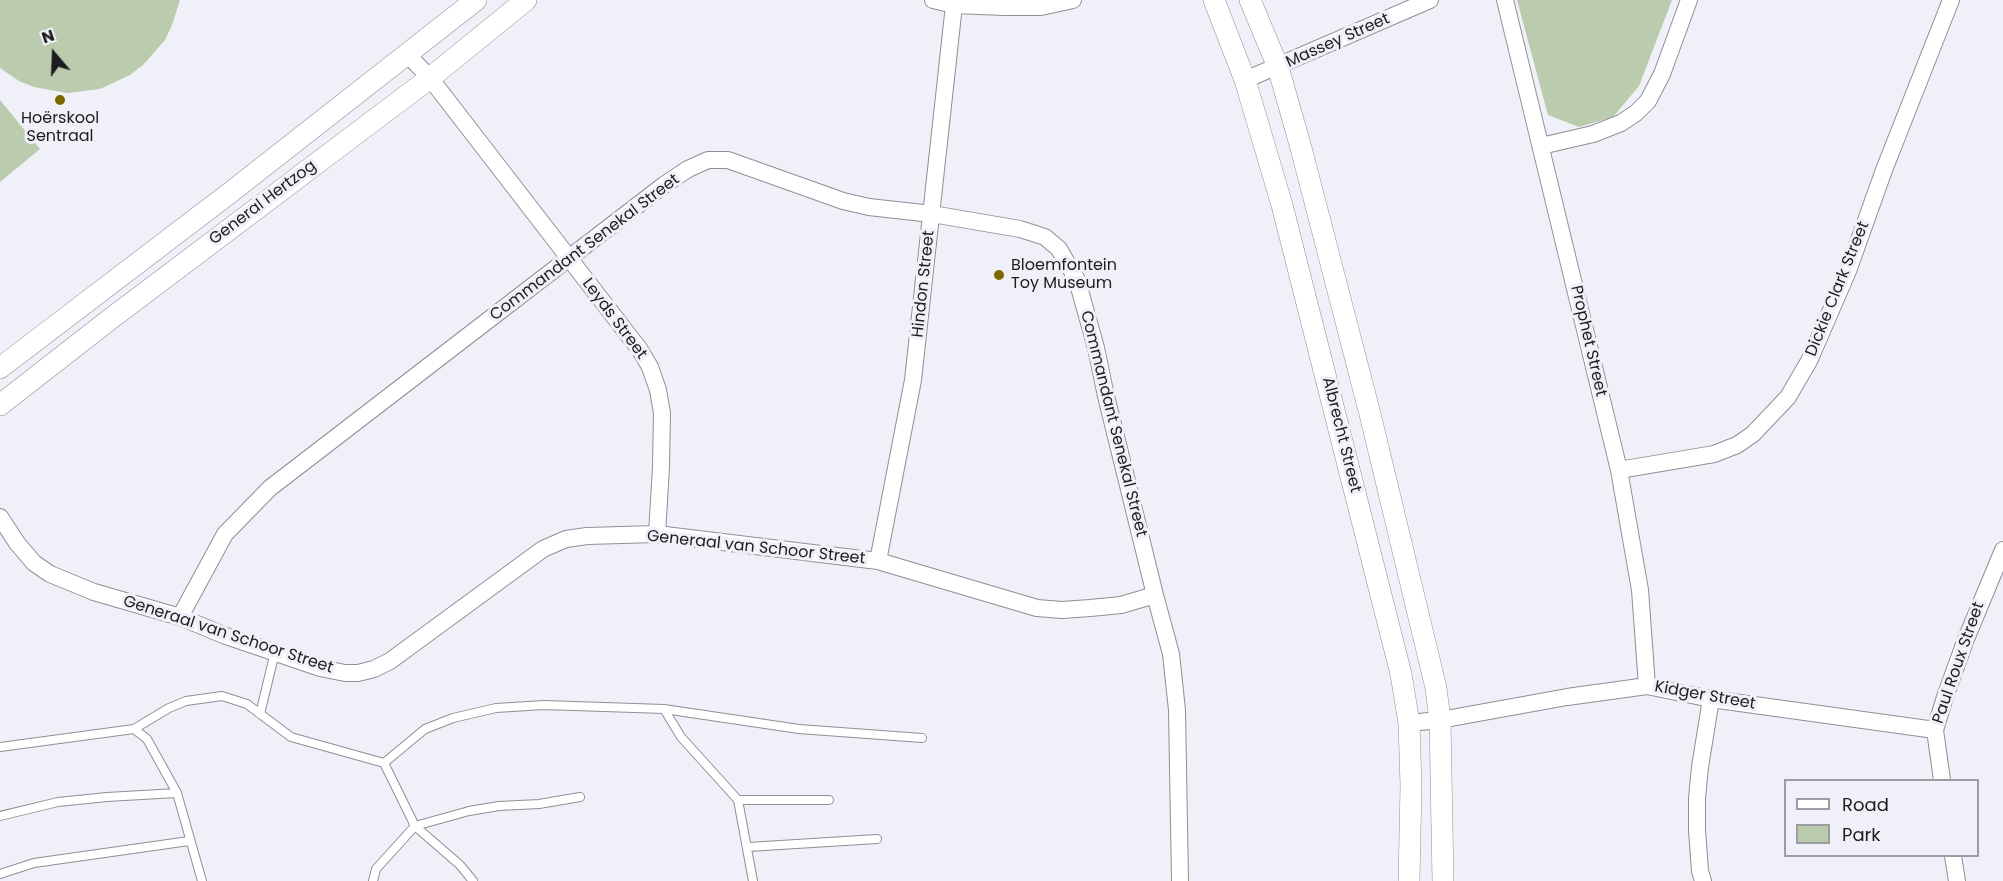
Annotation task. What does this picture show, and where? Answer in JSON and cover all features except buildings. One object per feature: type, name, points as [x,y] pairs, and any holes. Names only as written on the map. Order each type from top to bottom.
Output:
[{"type":"street","name":"General Hertzog","points":[[0,368],[222,199],[476,0]]},
{"type":"street","name":"General Hertzog","points":[[0,405],[430,78],[526,0]]},
{"type":"street","points":[[933,0],[954,5],[1041,7],[1073,0]]},
{"type":"street","name":"Albrecht Street","points":[[1214,0],[1245,80],[1282,205],[1401,674],[1409,723],[1411,786],[1409,881]]},
{"type":"street","name":"Albrecht Street","points":[[1250,0],[1278,67],[1370,414],[1433,678],[1440,720],[1443,881]]},
{"type":"street","name":"Massey Street","points":[[1245,80],[1430,0]]},
{"type":"street","name":"Prophet Street","points":[[1505,0],[1619,470],[1640,590],[1647,686]]},
{"type":"street","points":[[1541,146],[1593,134],[1621,123],[1636,113],[1648,101],[1662,74],[1689,0]]},
{"type":"street","name":"Dickie Clark Street","points":[[1619,470],[1714,454],[1737,445],[1753,434],[1788,398],[1809,361],[1848,271],[1884,170],[1951,0]]},
{"type":"street","name":"Hindon Street","points":[[878,561],[913,380],[954,5]]},
{"type":"street","name":"Leyds Street","points":[[407,54],[430,78],[640,350],[650,367],[658,390],[662,413],[657,534]]},
{"type":"street","name":"Commandant Senekal Street","points":[[180,617],[225,534],[270,488],[664,185],[708,160],[728,160],[762,170],[804,188],[869,207],[932,214],[1020,229],[1045,237],[1059,249],[1069,262],[1077,280],[1096,348],[1171,654],[1177,710],[1179,881]]},
{"type":"street","name":"Generaal van Schoor Street","points":[[0,517],[34,563],[50,574],[94,592],[180,617],[226,636],[320,668],[345,673],[374,669],[390,661],[543,549],[566,539],[586,536],[657,534],[878,561],[1037,608],[1062,610],[1120,605],[1155,595]]},
{"type":"street","name":"Paul Roux Street","points":[[1942,779],[1935,730],[1984,593],[2003,550]]},
{"type":"street","name":"Kidger Street","points":[[1409,723],[1647,686],[1711,699],[1935,730]]},
{"type":"street","points":[[1700,878],[1697,798],[1711,699]]},
{"type":"street","points":[[1953,857],[1958,881]]},
{"type":"lane","points":[[260,714],[275,652]]},
{"type":"lane","points":[[0,747],[134,729],[169,708],[198,698],[222,696],[247,704],[291,738],[384,763],[416,826],[460,865],[473,881]]},
{"type":"lane","points":[[384,763],[425,729],[453,718],[496,708],[543,705],[664,710],[799,729],[922,738]]},
{"type":"lane","points":[[664,710],[681,737],[738,800],[753,881]]},
{"type":"lane","points":[[134,729],[147,739],[177,793],[202,881]]},
{"type":"lane","points":[[0,816],[58,802],[177,793]]},
{"type":"lane","points":[[373,881],[376,868],[416,826],[469,811],[539,804],[580,797]]},
{"type":"lane","points":[[738,800],[829,800]]},
{"type":"lane","points":[[748,847],[877,839]]},
{"type":"lane","points":[[0,874],[34,863],[189,841]]},
{"type":"green space","points":[[0,0],[180,0],[165,40],[143,65],[130,75],[100,89],[67,93],[34,87],[19,81],[0,68]]},
{"type":"green space","points":[[1517,0],[1672,0],[1639,86],[1613,117],[1579,127],[1548,115]]},
{"type":"green space","points":[[0,100],[40,149],[0,182]]},
{"type":"place","name":"Hoërskool Sentraal","points":[[60,100]]},
{"type":"place","name":"Bloemfontein Toy Museum","points":[[999,275]]}]
